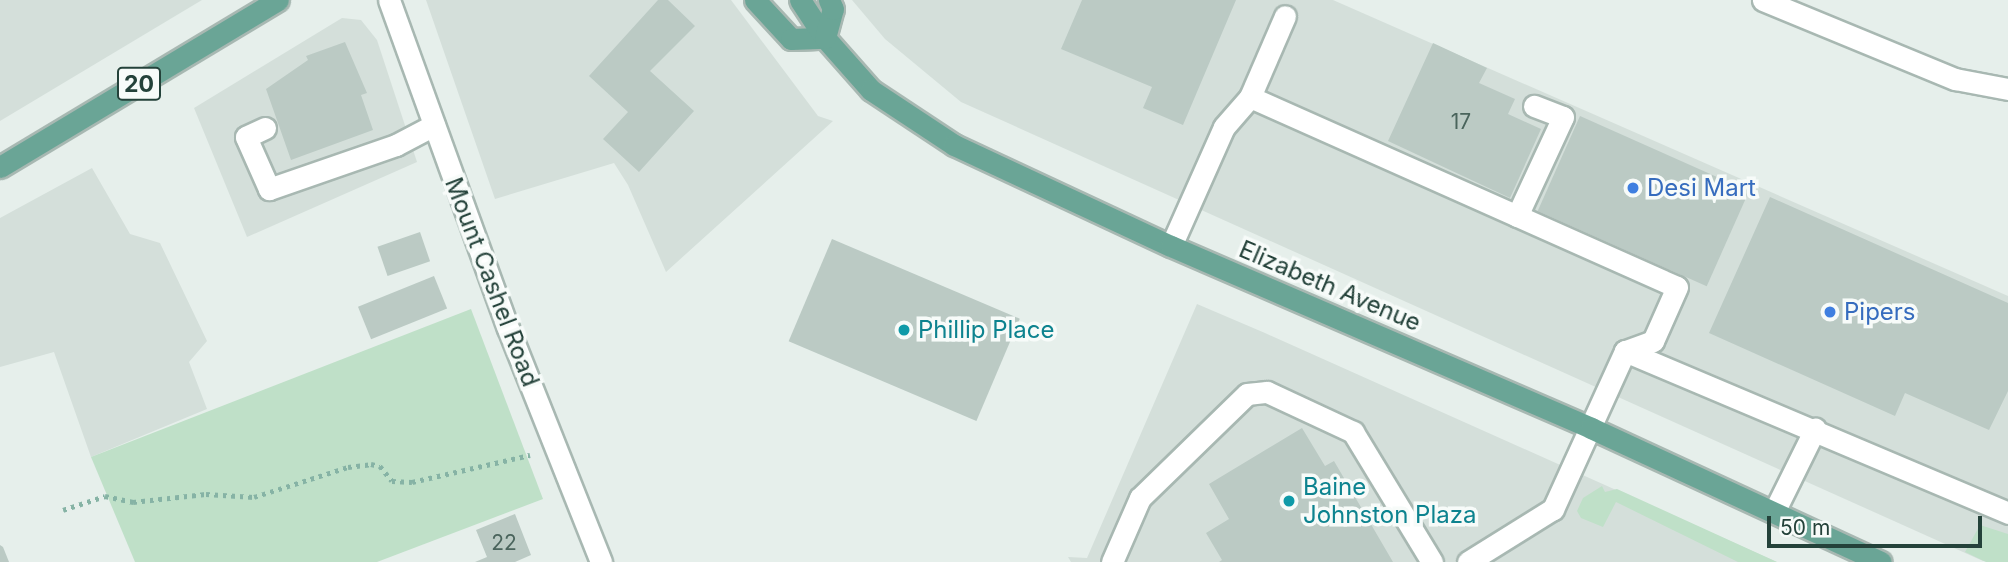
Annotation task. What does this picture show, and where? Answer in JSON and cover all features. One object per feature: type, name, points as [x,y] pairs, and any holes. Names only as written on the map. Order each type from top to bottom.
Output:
[{"type":"main road","name":"20","points":[[0,167],[278,0]]},
{"type":"main road","points":[[755,0],[791,39],[825,38],[833,9],[829,0]]},
{"type":"main road","name":"Elizabeth Avenue","points":[[800,0],[825,38],[871,90],[922,127],[1171,246],[1591,428],[1881,562]]},
{"type":"street","name":"Mount Cashel Road","points":[[389,0],[601,562]]},
{"type":"street","points":[[1763,0],[1955,79],[2008,89]]},
{"type":"street","points":[[1171,246],[1224,127],[1250,97],[1285,16]]},
{"type":"street","points":[[1250,97],[1677,287],[1653,341],[1625,351],[1553,509],[1468,562]]},
{"type":"street","points":[[1517,216],[1563,117],[1534,106]]},
{"type":"street","points":[[265,128],[246,137],[269,189],[397,145],[434,125]]},
{"type":"street","points":[[1625,351],[1815,429],[2008,513]]},
{"type":"street","points":[[1112,562],[1140,498],[1247,394],[1267,392],[1353,432],[1432,562]]},
{"type":"street","points":[[1774,512],[1815,429]]},
{"type":"path","points":[[63,510],[105,496],[133,502],[196,495],[254,497],[348,467],[371,464],[380,466],[392,481],[412,482],[530,454]]},
{"type":"shaded area","points":[[0,0],[202,0],[0,121]]},
{"type":"shaded area","points":[[426,0],[731,0],[818,116],[833,121],[666,272],[628,185],[614,163],[495,199]]},
{"type":"shaded area","points":[[852,0],[1333,0],[2008,296],[2008,562],[1983,561],[961,102],[885,39]]},
{"type":"shaded area","points":[[342,18],[361,20],[377,40],[417,162],[247,237],[194,108]]},
{"type":"shaded area","points":[[92,168],[130,234],[160,243],[207,341],[189,362],[207,409],[91,457],[54,352],[0,367],[0,218]]},
{"type":"shaded area","points":[[1197,304],[1777,562],[1071,562],[1068,557],[1087,558]]},
{"type":"green space","points":[[471,309],[543,499],[377,562],[135,562],[91,457]]},
{"type":"green space","points":[[1602,486],[1605,492],[1617,489],[1777,562],[1738,562],[1616,502],[1603,527],[1581,518],[1577,511],[1583,498]]},
{"type":"green space","points":[[1980,525],[2008,534],[2008,562],[1986,562],[1965,552]]},
{"type":"building","points":[[658,0],[668,0],[695,26],[650,71],[694,111],[639,172],[603,139],[628,112],[589,76]]},
{"type":"building","points":[[1082,0],[1236,0],[1183,125],[1143,108],[1152,87],[1061,49]]},
{"type":"building","points":[[345,42],[367,93],[361,95],[373,130],[291,160],[266,89],[308,60],[306,56]]},
{"type":"building","points":[[1433,43],[1487,68],[1479,83],[1515,99],[1508,114],[1541,129],[1510,198],[1388,141]]},
{"type":"building","points":[[1580,116],[1749,191],[1707,286],[1538,211]]},
{"type":"building","name":"Pipers","points":[[1770,197],[2008,303],[2008,391],[1989,430],[1905,393],[1895,416],[1709,333]]},
{"type":"building","points":[[420,232],[430,261],[388,276],[377,247]]},
{"type":"building","name":"Phillip Place","points":[[832,239],[1020,319],[976,421],[789,341]]},
{"type":"building","points":[[434,276],[447,308],[371,339],[358,307]]},
{"type":"building","name":"Baine Johnston Plaza","points":[[1302,428],[1325,466],[1334,461],[1393,562],[1219,562],[1222,560],[1206,533],[1229,519],[1209,484]]},
{"type":"building","points":[[515,514],[531,555],[515,562],[475,562],[487,557],[476,530]]},
{"type":"building","points":[[0,545],[3,547],[9,562],[0,562]]},
{"type":"place","name":"Desi Mart","points":[[1633,188]]},
{"type":"place","name":"Pipers","points":[[1830,312]]},
{"type":"place","name":"Phillip Place","points":[[904,330]]},
{"type":"place","name":"Baine Johnston Plaza","points":[[1289,501]]}]
